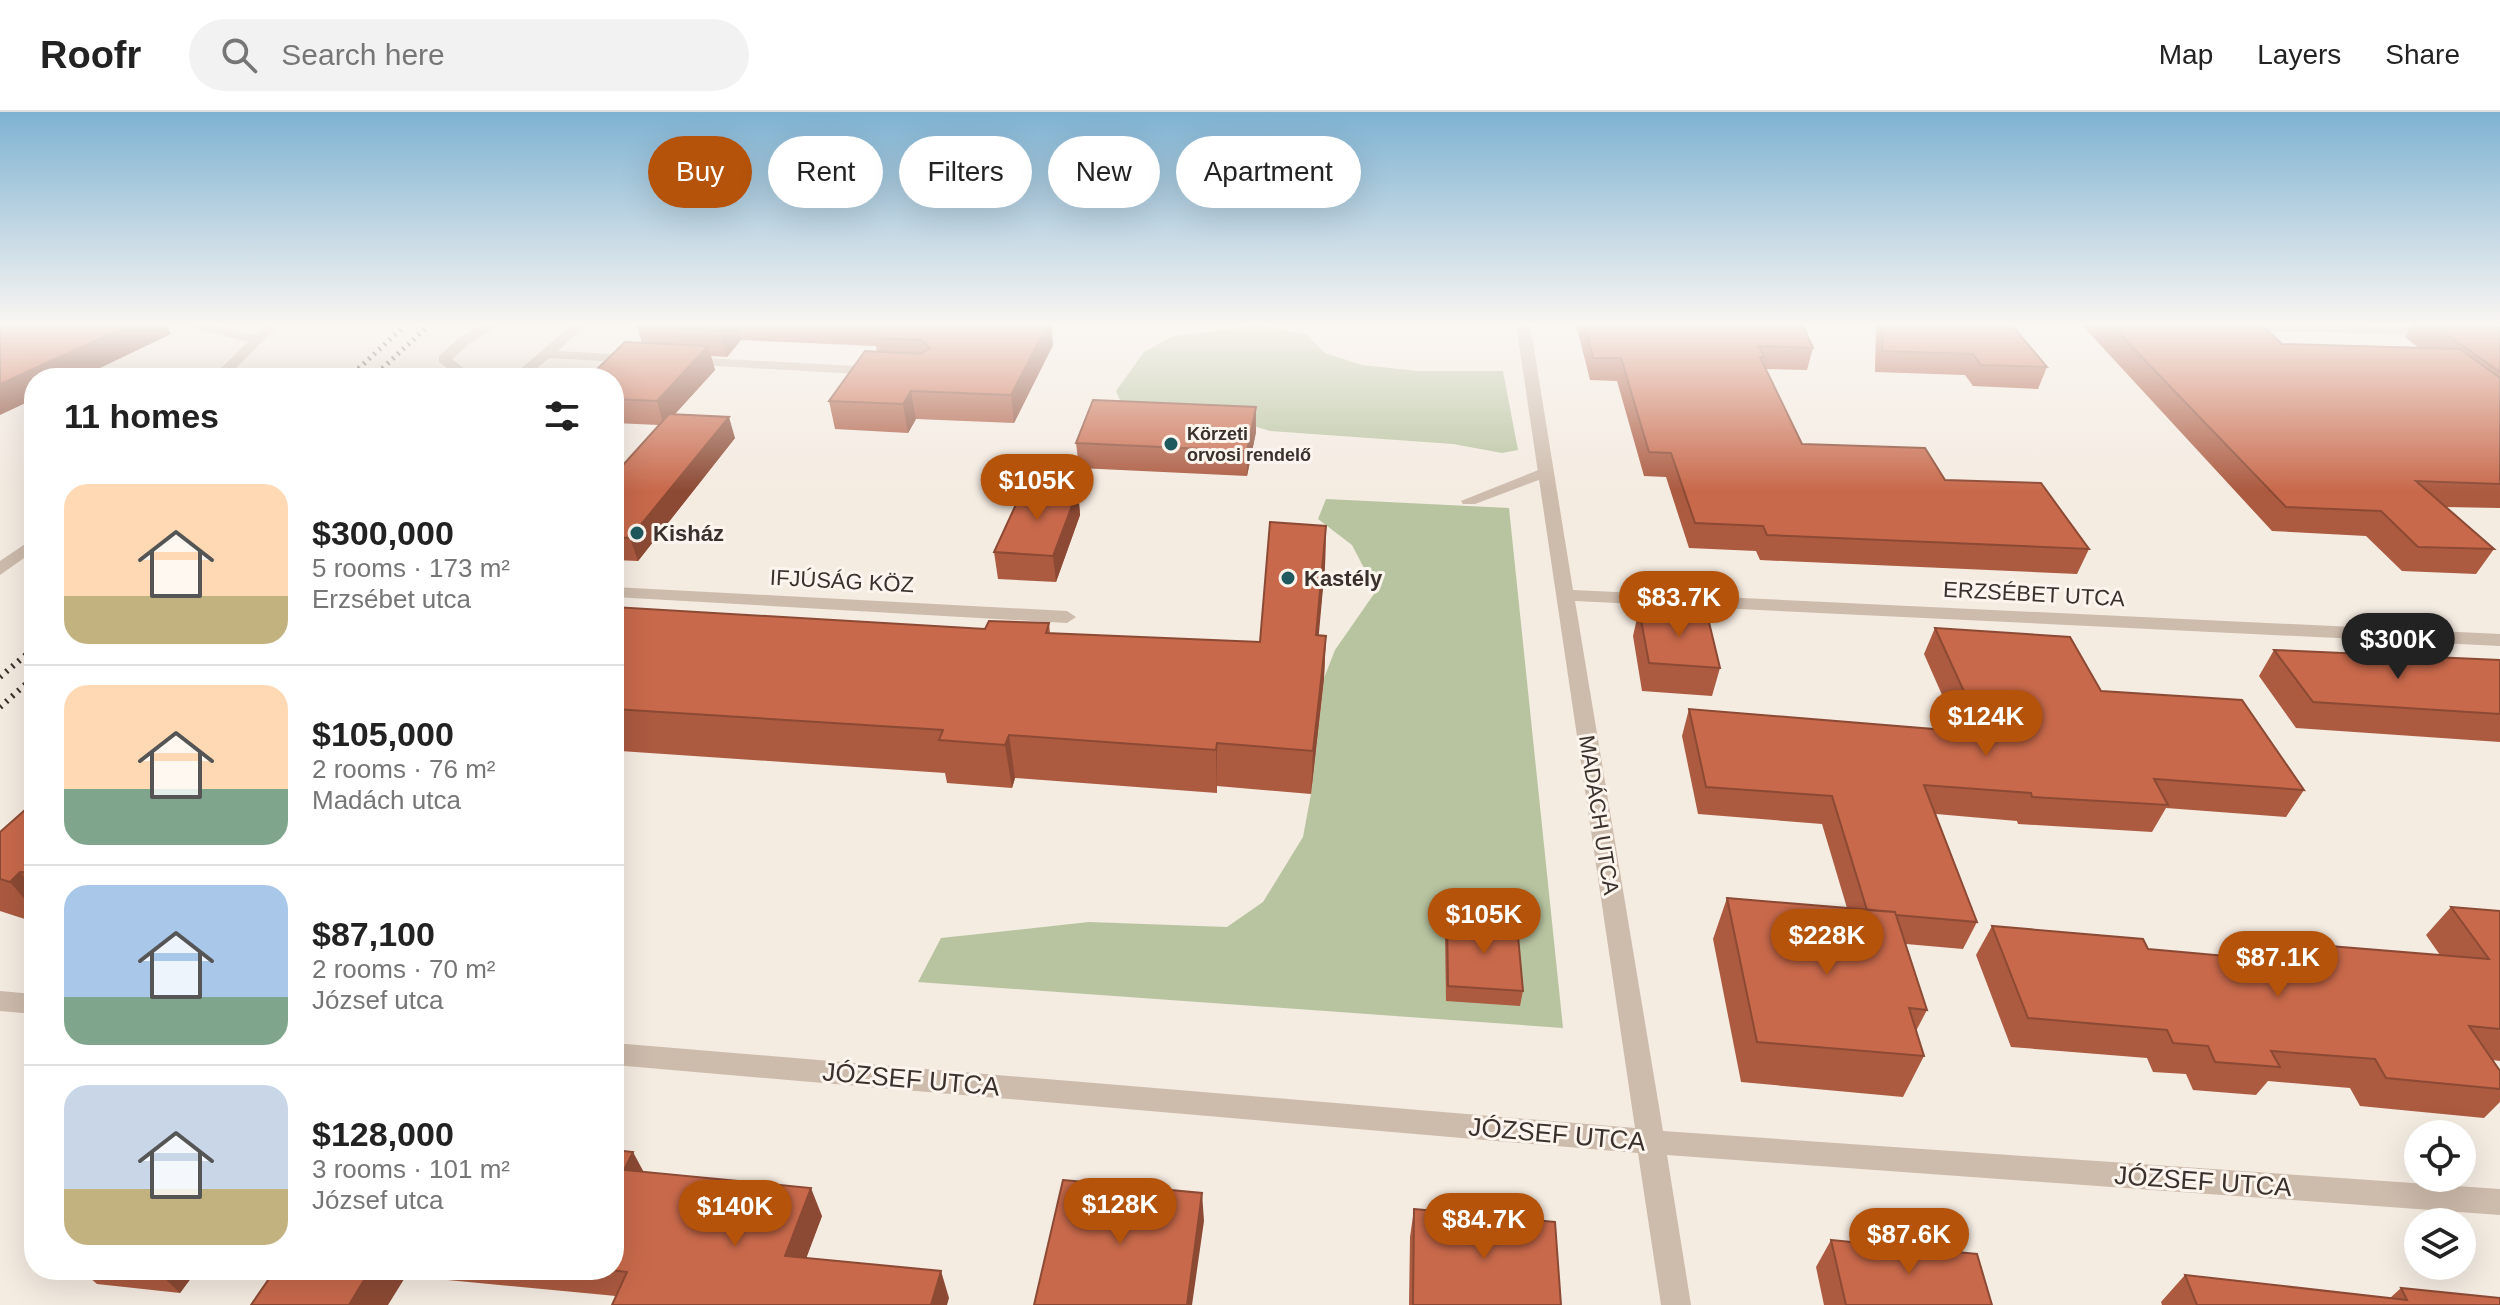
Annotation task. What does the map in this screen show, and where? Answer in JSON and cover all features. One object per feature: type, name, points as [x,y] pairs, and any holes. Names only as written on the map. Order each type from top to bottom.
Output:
[{"type":"street","name":"MADÁCH UTCA","points":[[1532,380],[1676,1305]]},
{"type":"street","points":[[1469,501],[1546,472]]},
{"type":"street","points":[[0,570],[24,551]]},
{"type":"street","name":"IFJÚSÁG KÖZ","points":[[624,593],[1067,617]]},
{"type":"street","name":"ERZSÉBET UTCA","points":[[1565,595],[2500,640]]},
{"type":"street","points":[[0,1001],[24,1003]]},
{"type":"street","name":"JÓZSEF UTCA","points":[[624,1055],[1650,1142],[2500,1202]]},
{"type":"green space","points":[[1124,380],[1505,380],[1518,450],[1502,453],[1453,444],[1270,431],[1225,417],[1124,409],[1116,391]]},
{"type":"green space","points":[[1326,499],[1509,508],[1563,1028],[918,982],[941,938],[1089,922],[1227,927],[1263,902],[1303,837],[1324,678],[1335,650],[1376,591],[1352,545],[1318,519]]},
{"type":"building","points":[[624,380],[677,380],[657,401],[624,399]]},
{"type":"building","points":[[844,380],[1019,380],[1011,395],[911,391],[903,404],[829,401]]},
{"type":"building","points":[[1627,380],[1771,380],[1802,444],[1925,448],[1945,480],[2041,483],[2089,549],[1767,535],[1763,526],[1695,523],[1671,453],[1649,452]]},
{"type":"building","points":[[2164,380],[2500,380],[2500,484],[2416,481],[2494,549],[2418,547],[2381,511],[2286,507]]},
{"type":"building","points":[[1093,400],[1256,407],[1247,451],[1076,443]]},
{"type":"building","points":[[669,414],[729,417],[630,538],[624,538],[624,464]]},
{"type":"building","points":[[1024,487],[1078,490],[1053,556],[994,552]]},
{"type":"building","points":[[1270,522],[1326,526],[1316,635],[1326,636],[1313,751],[1217,743],[1216,750],[1009,735],[1005,745],[939,740],[943,730],[624,710],[624,608],[985,629],[989,621],[1049,623],[1046,633],[1260,642]]},
{"type":"building","points":[[1639,609],[1707,614],[1720,668],[1649,663]]},
{"type":"building","points":[[1935,628],[2070,637],[2101,691],[2242,700],[2304,790],[2154,779],[2168,805],[2032,797],[2031,793],[1924,785],[1977,922],[1867,910],[1832,796],[1706,787],[1689,709],[1983,733]]},
{"type":"building","points":[[2274,650],[2500,660],[2500,714],[2313,702]]},
{"type":"building","points":[[24,811],[24,872],[20,872],[10,882],[0,879],[0,832]]},
{"type":"building","points":[[1727,898],[1895,912],[1927,1010],[1909,1008],[1924,1056],[1757,1042]]},
{"type":"building","points":[[2451,907],[2500,911],[2500,1029],[2469,1026],[2500,1071],[2500,1089],[2386,1078],[2375,1059],[2271,1051],[2280,1067],[2215,1062],[2208,1046],[2173,1043],[2167,1030],[2028,1018],[1992,926],[2143,939],[2148,949],[2316,964],[2304,944],[2489,959]]},
{"type":"building","points":[[1447,920],[1517,925],[1523,991],[1448,986]]},
{"type":"building","points":[[624,1151],[633,1152],[624,1170]]},
{"type":"building","points":[[624,1170],[811,1188],[785,1256],[941,1271],[931,1305],[612,1305],[627,1272],[624,1272]]},
{"type":"building","points":[[1063,1180],[1202,1193],[1187,1305],[1034,1305]]},
{"type":"building","points":[[1414,1209],[1555,1222],[1561,1305],[1413,1305]]},
{"type":"building","points":[[1831,1240],[1977,1254],[1992,1305],[1846,1305]]},
{"type":"building","points":[[2185,1275],[2407,1300],[2401,1288],[2500,1298],[2500,1305],[2197,1305]]},
{"type":"building","points":[[268,1280],[364,1280],[349,1305],[251,1305]]},
{"type":"railway","points":[[0,677],[24,657]]},
{"type":"railway","points":[[0,707],[24,686]]},
{"type":"place","name":"Körzeti orvosi rendelő","points":[[1171,444]]},
{"type":"place","name":"Kisház","points":[[637,533]]},
{"type":"place","name":"Kastély","points":[[1288,578]]}]
